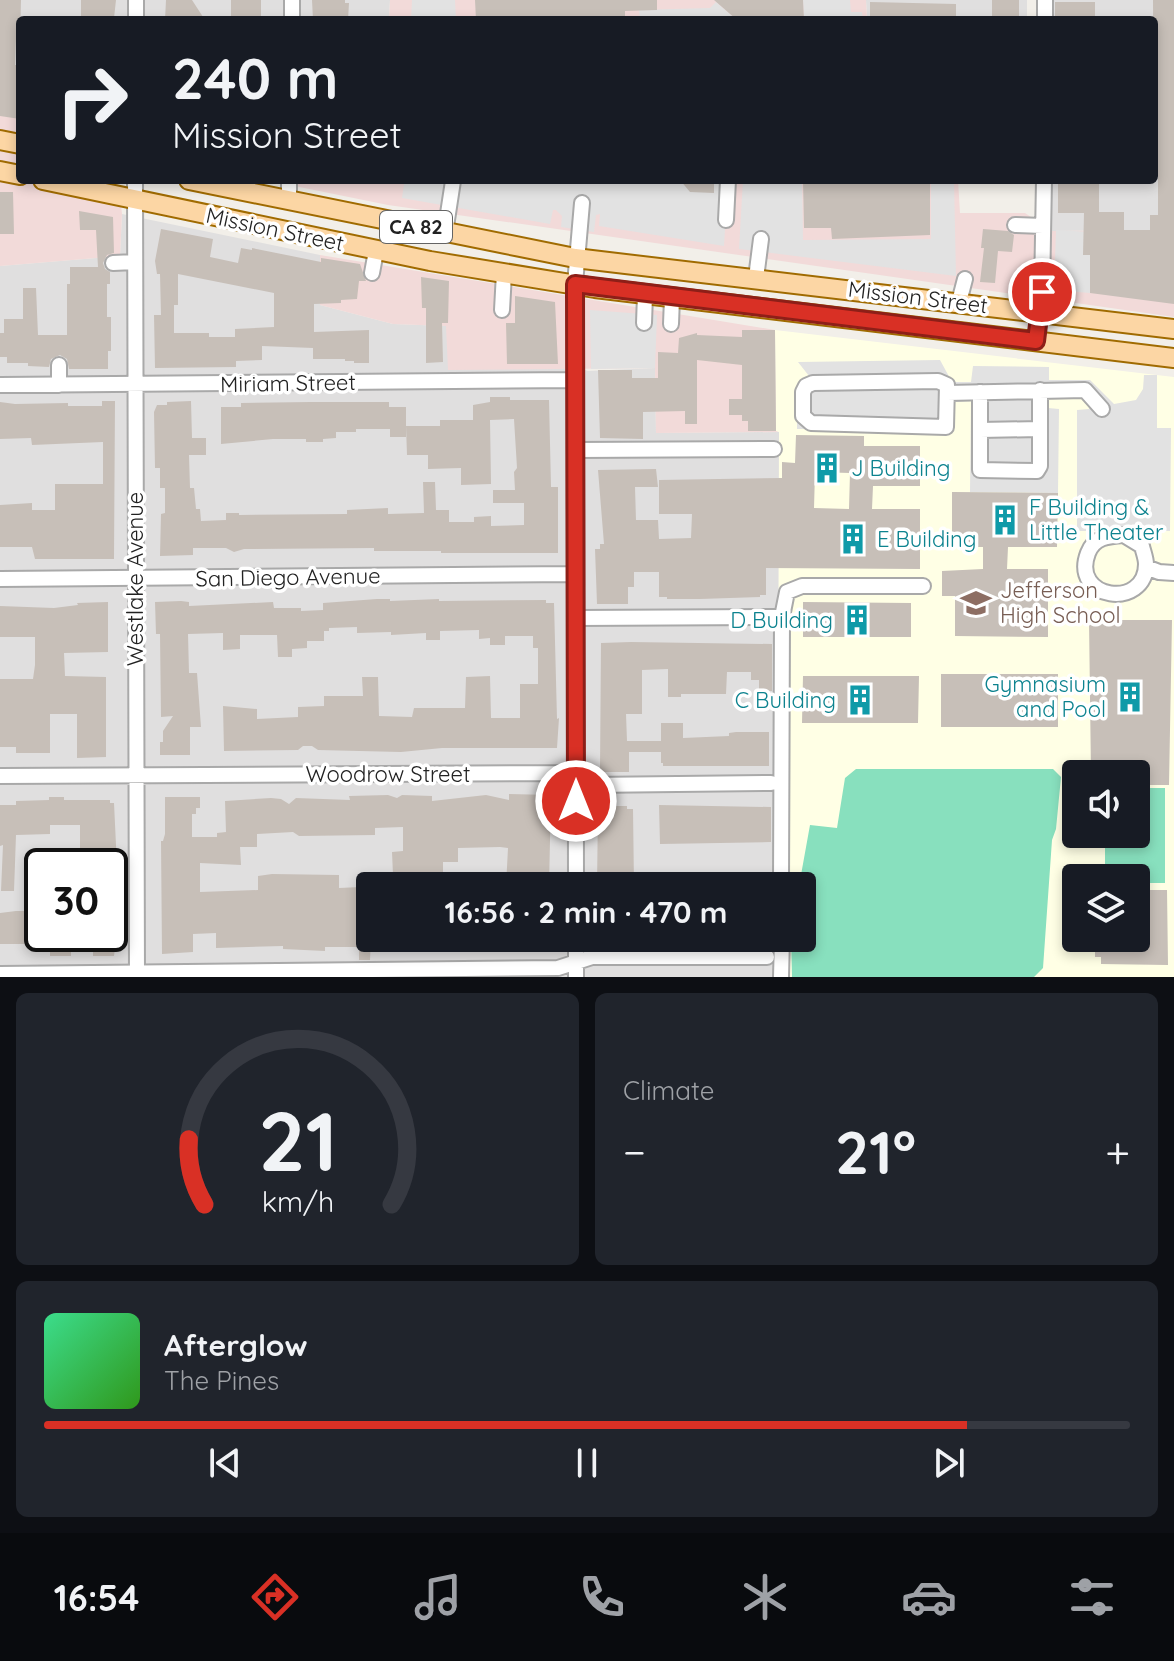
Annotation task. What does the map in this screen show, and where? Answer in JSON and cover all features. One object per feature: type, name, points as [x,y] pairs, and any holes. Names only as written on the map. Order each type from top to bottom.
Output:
[{"type":"main road","name":"Mission Street","points":[[84,184],[135,189],[376,251],[504,273],[645,295],[1174,358]]},
{"type":"main road","name":"Mission Street","points":[[209,184],[575,258],[1174,329]]},
{"type":"street","points":[[289,184],[289,200]]},
{"type":"street","points":[[445,233],[453,184]]},
{"type":"street","points":[[726,220],[728,184]]},
{"type":"street","points":[[1036,341],[1048,271],[1043,226],[1044,184]]},
{"type":"street","name":"Westlake Avenue","points":[[135,189],[137,974]]},
{"type":"street","points":[[576,872],[575,258],[582,203]]},
{"type":"street","points":[[1015,225],[1043,226]]},
{"type":"street","points":[[756,278],[761,239]]},
{"type":"street","points":[[372,273],[376,251]]},
{"type":"street","points":[[113,263],[135,262]]},
{"type":"street","points":[[502,310],[504,273]]},
{"type":"street","points":[[959,302],[965,279]]},
{"type":"street","points":[[644,323],[645,295]]},
{"type":"street","points":[[671,324],[672,298]]},
{"type":"street","points":[[59,365],[59,385]]},
{"type":"street","name":"Miriam Street","points":[[0,385],[576,380]]},
{"type":"street","points":[[938,381],[947,385],[947,393],[946,427],[811,423],[803,416],[803,392],[806,386],[813,383],[938,381]]},
{"type":"street","points":[[980,392],[980,470],[1037,471],[1040,466],[1040,390]]},
{"type":"street","points":[[947,393],[1085,390],[1102,409]]},
{"type":"street","points":[[980,430],[1040,429]]},
{"type":"street","points":[[709,433],[709,449]]},
{"type":"street","points":[[576,450],[673,444],[709,449],[774,449]]},
{"type":"street","points":[[1124,535],[1142,546],[1146,567],[1140,582],[1128,593],[1112,595],[1097,590],[1087,577],[1085,561],[1090,546],[1103,536],[1124,535]]},
{"type":"street","points":[[1146,567],[1173,573]]},
{"type":"street","name":"San Diego Avenue","points":[[0,579],[576,574]]},
{"type":"street","points":[[781,872],[779,617],[787,592],[802,586],[923,586]]},
{"type":"street","points":[[576,618],[779,617]]},
{"type":"street","name":"Woodrow Street","points":[[0,776],[576,773],[590,785],[771,783]]},
{"type":"street","points":[[781,977],[782,952]]},
{"type":"street","points":[[0,974],[576,969],[592,957],[767,957]]},
{"type":"shaded area","points":[[0,0],[390,0],[389,16],[16,16],[16,85],[0,82]]},
{"type":"shaded area","points":[[390,0],[866,0],[867,16],[389,16]]},
{"type":"shaded area","points":[[412,0],[455,0],[456,16],[411,16]]},
{"type":"shaded area","points":[[803,0],[850,0],[851,12],[862,12],[862,16],[804,16]]},
{"type":"shaded area","points":[[866,0],[1027,0],[1027,16],[867,16]]},
{"type":"shaded area","points":[[1050,0],[1174,0],[1174,230],[1052,231],[1052,184],[1158,184],[1158,16],[1050,16]]},
{"type":"shaded area","points":[[716,2],[732,16],[640,16],[639,10],[710,8]]},
{"type":"shaded area","points":[[0,82],[16,85],[16,184],[118,184],[122,214],[120,256],[0,266]]},
{"type":"shaded area","points":[[285,184],[958,184],[960,213],[1025,213],[1052,231],[1174,230],[1174,317],[388,205]]},
{"type":"shaded area","points":[[404,184],[732,184],[724,246],[599,226],[600,214],[596,215],[594,232],[561,227],[562,216],[556,210],[553,210],[550,224],[402,198]]},
{"type":"shaded area","points":[[743,184],[802,184],[803,240],[931,239],[931,184],[954,184],[956,276],[739,249]]},
{"type":"shaded area","points":[[122,214],[320,255],[320,305],[393,324],[447,326],[588,371],[655,368],[656,433],[779,432],[778,872],[356,872],[356,952],[777,952],[777,977],[0,977],[0,266],[120,256]]},
{"type":"shaded area","points":[[1056,230],[1091,232],[1090,293],[1054,290]]},
{"type":"shaded area","points":[[320,255],[775,330],[776,430],[779,432],[656,433],[655,368],[448,370],[446,326],[393,324],[320,305]]},
{"type":"shaded area","points":[[590,310],[657,315],[655,368],[591,369]]},
{"type":"shaded area","name":"Jefferson High School","points":[[775,330],[1174,377],[1174,977],[777,977],[777,952],[816,952],[816,872],[778,872],[779,432],[776,431]]},
{"type":"shaded area","points":[[940,360],[952,382],[971,382],[973,366],[1049,367],[1049,380],[1090,380],[1114,404],[1136,400],[1143,389],[1144,375],[1157,375],[1157,428],[1171,428],[1170,531],[1077,531],[1077,410],[1089,409],[1087,398],[1073,394],[1048,397],[1048,408],[1059,409],[1058,493],[970,492],[971,401],[953,402],[952,430],[797,429],[797,384],[809,376],[798,362]]},
{"type":"green space","points":[[856,769],[1053,769],[1061,777],[1056,829],[1052,840],[1043,968],[1034,977],[792,977],[791,952],[816,952],[816,872],[802,872],[810,825],[837,828],[845,778]]},
{"type":"green space","points":[[1150,788],[1165,788],[1165,883],[1150,883],[1150,864],[1105,864],[1105,848],[1150,848]]},
{"type":"building","points":[[0,0],[21,0],[21,16],[16,16],[16,118],[0,116]]},
{"type":"building","points":[[81,0],[116,0],[114,16],[81,16]]},
{"type":"building","points":[[166,0],[192,0],[202,16],[165,16]]},
{"type":"building","points":[[231,0],[261,0],[261,16],[231,16]]},
{"type":"building","points":[[312,0],[345,0],[349,3],[348,16],[313,16]]},
{"type":"building","points":[[475,0],[657,0],[657,10],[625,11],[625,16],[476,16]]},
{"type":"building","points":[[714,0],[803,0],[804,16],[732,16]]},
{"type":"building","points":[[992,0],[1019,0],[1019,16],[992,16]]},
{"type":"building","points":[[1153,0],[1174,0],[1174,304],[1090,293],[1090,255],[1083,255],[1084,213],[1058,213],[1058,184],[1099,184],[1099,212],[1124,212],[1124,230],[1150,230],[1150,215],[1158,215],[1158,16],[1153,16]]},
{"type":"building","points":[[870,2],[956,4],[956,16],[870,16]]},
{"type":"building","points":[[1055,2],[1095,2],[1095,16],[1055,16]]},
{"type":"building","points":[[683,184],[714,184],[714,193],[690,192]]},
{"type":"building","points":[[803,184],[930,184],[930,235],[832,239],[831,228],[804,228]]},
{"type":"building","points":[[0,192],[13,192],[14,234],[0,234]]},
{"type":"building","points":[[79,211],[113,217],[114,253],[107,255],[103,263],[110,272],[110,284],[107,284],[107,317],[111,317],[108,369],[69,369],[67,359],[60,355],[51,359],[49,367],[7,363],[7,357],[0,357],[0,333],[4,333],[4,319],[23,319],[23,288],[36,288],[38,335],[67,335],[70,267],[98,267],[96,230],[80,230]]},
{"type":"building","points":[[161,229],[213,239],[210,257],[238,263],[241,248],[252,248],[321,262],[321,258],[360,264],[366,281],[359,281],[357,299],[314,304],[314,332],[369,330],[369,363],[313,359],[313,348],[262,346],[262,360],[236,361],[236,367],[155,368],[154,315],[161,315],[160,274],[157,274],[155,261]],"holes":[[[178,274],[274,293],[274,327],[235,329],[235,337],[174,333]]]},
{"type":"building","points":[[983,229],[1008,231],[1014,235],[1012,252],[998,251],[995,283],[980,282]]},
{"type":"building","points":[[421,277],[449,281],[448,323],[442,323],[443,362],[426,363],[426,308],[422,308]]},
{"type":"building","points":[[515,296],[555,302],[558,364],[507,364],[506,323],[515,323]]},
{"type":"building","points":[[742,330],[775,330],[776,431],[748,431],[748,421],[742,421],[742,415],[729,415],[729,399],[742,399],[742,365],[697,360],[697,424],[685,424],[685,411],[643,412],[643,439],[600,438],[598,370],[632,370],[632,378],[658,378],[658,352],[678,353],[679,338],[697,333],[742,337]]},
{"type":"building","points":[[490,397],[549,400],[551,487],[558,487],[558,553],[441,553],[374,551],[374,548],[244,549],[234,552],[226,548],[193,548],[193,555],[160,556],[165,488],[160,488],[160,468],[155,468],[154,412],[157,405],[191,401],[192,438],[206,438],[206,455],[189,455],[190,488],[194,488],[196,509],[200,509],[201,521],[226,520],[226,513],[347,514],[347,510],[388,508],[388,514],[424,513],[423,482],[435,482],[436,510],[449,510],[449,522],[474,522],[474,517],[491,516],[491,526],[524,525],[524,503],[493,503],[493,490],[515,490],[514,419],[490,420],[491,484],[461,485],[461,468],[428,469],[428,455],[407,455],[406,426],[440,426],[440,420],[473,420],[473,405],[490,402]]},
{"type":"building","points":[[102,401],[115,401],[114,559],[35,559],[32,547],[0,547],[0,505],[32,503],[32,510],[55,510],[55,484],[103,484],[103,442],[32,445],[31,438],[0,439],[0,402],[102,406]]},
{"type":"building","points":[[389,402],[389,407],[406,407],[406,437],[390,437],[390,429],[356,429],[356,432],[336,432],[336,438],[323,439],[323,442],[273,439],[221,444],[221,407],[241,407],[241,403]]},
{"type":"building","points":[[796,435],[864,436],[864,446],[920,446],[920,486],[873,486],[872,509],[920,509],[920,569],[766,568],[766,595],[700,599],[659,597],[659,572],[634,572],[634,587],[628,587],[628,604],[597,604],[595,549],[600,549],[600,544],[604,544],[598,470],[656,469],[658,487],[635,487],[636,520],[658,520],[659,539],[691,538],[692,514],[659,514],[659,480],[782,478],[782,462],[795,463]],"holes":[[[815,472],[850,473],[849,509],[814,508]]]},
{"type":"building","points":[[952,492],[1058,493],[1057,547],[1008,547],[1007,569],[1048,569],[1048,637],[955,636],[955,596],[942,596],[942,571],[983,569],[983,547],[952,547]]},
{"type":"building","points":[[377,599],[546,600],[546,603],[554,603],[559,718],[557,748],[442,748],[401,752],[318,750],[303,746],[298,750],[224,751],[223,706],[257,709],[257,719],[298,717],[298,707],[324,706],[324,696],[363,696],[362,677],[378,677],[379,716],[412,717],[414,708],[465,708],[466,677],[490,676],[491,718],[520,718],[520,684],[538,684],[538,648],[533,648],[533,636],[505,636],[505,645],[490,645],[490,638],[479,639],[479,630],[440,631],[440,640],[426,640],[426,633],[357,633],[357,627],[329,628],[329,631],[324,631],[324,641],[307,641],[307,648],[292,649],[292,657],[278,657],[277,635],[240,635],[240,649],[223,650],[223,633],[188,634],[189,673],[197,673],[201,727],[190,727],[190,755],[160,755],[163,731],[173,716],[161,717],[160,634],[156,634],[155,602],[181,601],[189,602],[189,606],[273,602],[274,608],[301,608],[301,611],[323,610],[323,603]]},
{"type":"building","points":[[108,602],[108,652],[64,653],[65,676],[106,677],[106,757],[77,758],[77,714],[50,714],[50,753],[16,753],[16,747],[0,747],[0,679],[33,679],[35,637],[0,637],[0,606],[54,608],[77,603]]},
{"type":"building","name":"D Building","points":[[803,602],[911,603],[911,637],[803,637]]},
{"type":"building","name":"Gymnasium and Pool","points":[[1089,620],[1172,620],[1169,785],[1150,785],[1150,760],[1091,760]]},
{"type":"building","points":[[601,643],[772,644],[772,691],[759,691],[759,680],[751,680],[751,672],[727,672],[726,694],[668,697],[668,669],[642,670],[642,714],[626,714],[627,741],[661,741],[661,723],[683,723],[683,738],[769,732],[769,766],[663,766],[661,752],[629,752],[629,772],[600,772]]},
{"type":"building","points":[[941,674],[1058,674],[1058,727],[941,727]]},
{"type":"building","name":"C Building","points":[[803,676],[919,676],[918,723],[802,723]]},
{"type":"building","points":[[509,794],[551,795],[549,872],[507,872],[508,848],[500,847],[458,848],[458,862],[443,862],[443,872],[393,872],[392,852],[403,851],[403,827],[375,828],[375,835],[257,834],[257,847],[240,847],[241,865],[200,863],[200,892],[258,890],[258,876],[272,874],[339,875],[339,888],[356,887],[356,947],[325,947],[325,951],[283,949],[283,946],[216,948],[216,933],[193,934],[193,952],[162,954],[161,841],[165,834],[165,797],[200,797],[200,808],[192,814],[192,837],[217,837],[217,833],[226,832],[225,801],[271,798],[289,804],[296,798],[350,800],[349,796],[388,795],[397,798],[402,795],[432,796],[432,801],[486,795],[509,800]]},
{"type":"building","points":[[49,797],[64,797],[64,800],[110,800],[114,803],[116,848],[80,848],[80,825],[50,825],[50,834],[16,835],[14,891],[1,891],[3,845],[0,846],[0,805],[49,800]]},
{"type":"building","points":[[659,805],[771,807],[771,842],[660,844]]},
{"type":"building","points":[[627,806],[627,809],[633,809],[634,872],[597,872],[598,808]]},
{"type":"building","points":[[1150,890],[1167,890],[1168,965],[1101,964],[1101,957],[1095,957],[1095,952],[1150,952]]},
{"type":"building","points":[[24,911],[24,944],[0,944],[0,913]]},
{"type":"building","points":[[50,952],[71,952],[71,956],[50,956]]},
{"type":"building","points":[[93,952],[115,952],[114,956],[93,956]]},
{"type":"building","points":[[359,952],[370,952],[370,960],[359,960]]},
{"type":"place","name":"J Building","points":[[827,468]]},
{"type":"place","name":"F Building & Little Theater","points":[[1005,520]]},
{"type":"place","name":"E Building","points":[[853,539]]},
{"type":"place","name":"Jefferson High School","points":[[976,603]]},
{"type":"place","name":"D Building","points":[[857,620]]},
{"type":"place","name":"Gymnasium and Pool","points":[[1130,697]]},
{"type":"place","name":"C Building","points":[[860,700]]},
{"type":"route","points":[[576,801],[575,284],[1036,341],[1042,292]]}]
